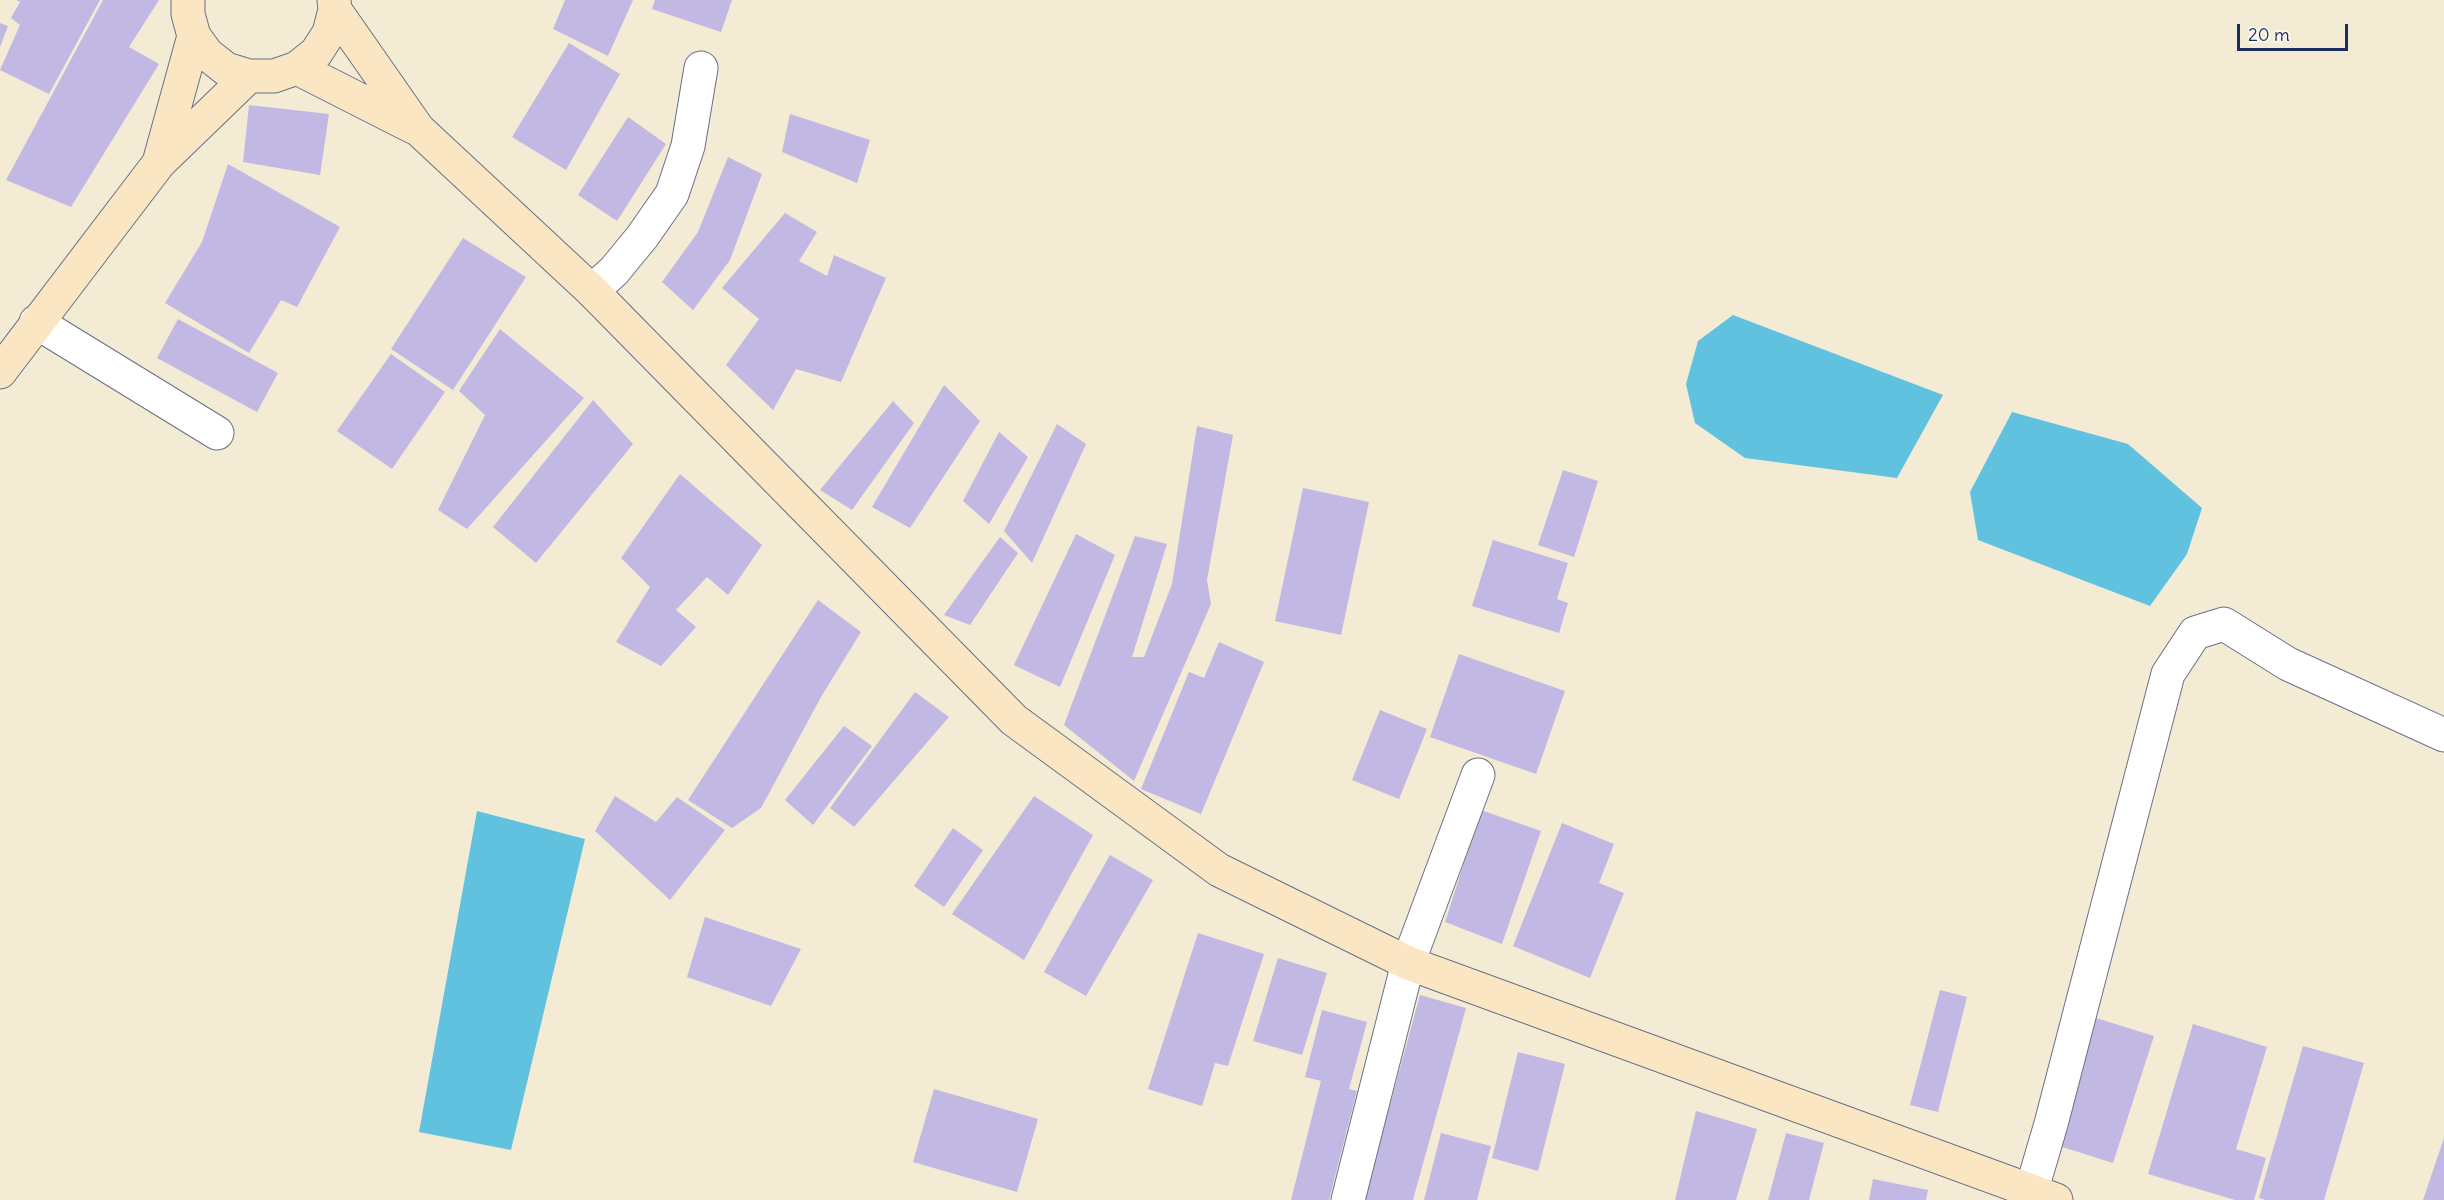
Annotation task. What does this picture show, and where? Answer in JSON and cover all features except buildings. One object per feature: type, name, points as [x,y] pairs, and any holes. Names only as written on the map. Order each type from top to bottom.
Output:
[{"type":"street","points":[[188,0],[188,14],[194,36],[207,54],[226,69],[249,76],[274,76],[297,68],[316,53],[330,33],[335,5]]},
{"type":"street","points":[[335,5],[418,129],[592,291],[1014,720],[1219,870],[1407,963],[1590,1028],[2044,1196],[2051,1124],[2168,674],[2195,633],[2224,624],[2288,664],[2444,735]]},
{"type":"street","points":[[159,163],[194,36]]},
{"type":"street","points":[[297,68],[418,129]]},
{"type":"street","points":[[592,291],[614,271],[642,237],[672,194],[688,146],[701,68]]},
{"type":"street","points":[[0,372],[159,163],[249,76]]},
{"type":"street","points":[[36,322],[217,433]]},
{"type":"street","points":[[1347,1200],[1407,963],[1478,775]]},
{"type":"water","points":[[1733,315],[1943,395],[1897,478],[1745,458],[1695,423],[1686,384],[1698,341]]},
{"type":"water","points":[[2012,412],[2128,444],[2202,508],[2187,554],[2150,606],[1978,540],[1970,492]]},
{"type":"water","points":[[477,811],[585,839],[511,1150],[419,1132]]}]
